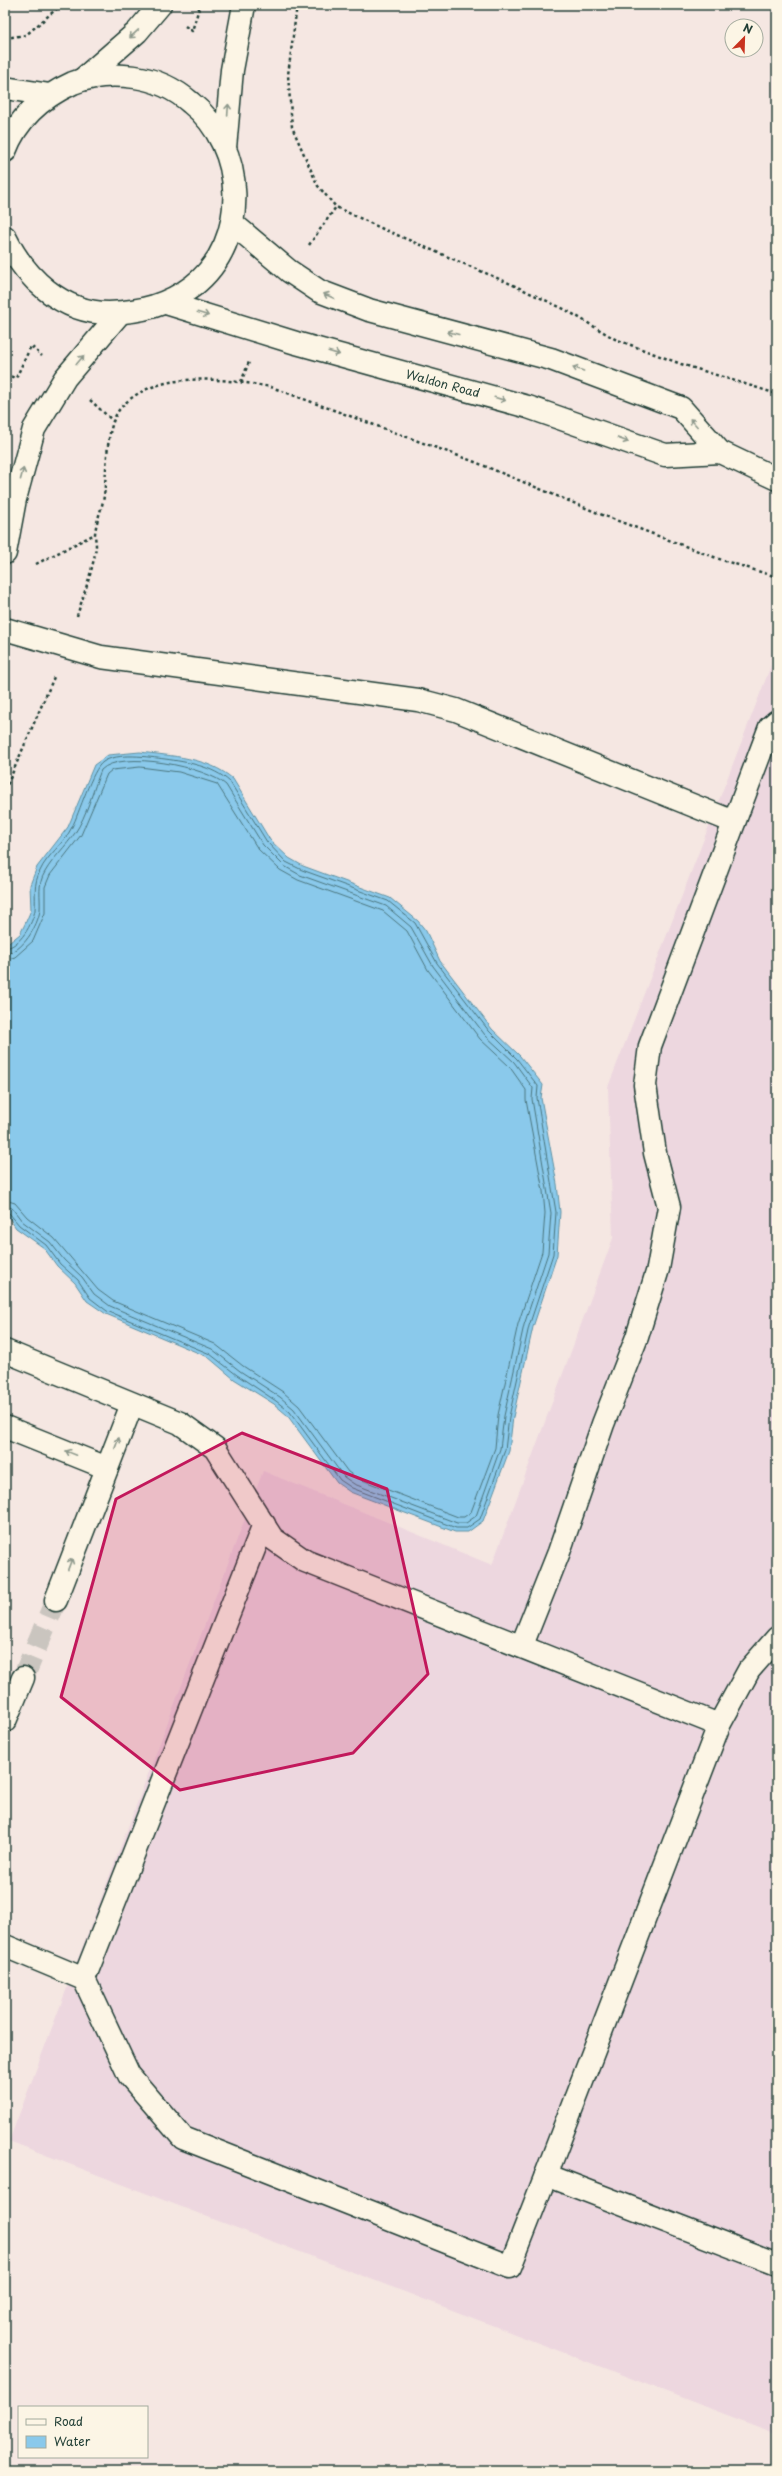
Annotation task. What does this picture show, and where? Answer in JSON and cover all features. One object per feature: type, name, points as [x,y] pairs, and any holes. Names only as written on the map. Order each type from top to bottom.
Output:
[{"type":"street","points":[[5,152],[10,138],[28,112],[50,95],[83,79],[137,32],[160,5]]},
{"type":"street","points":[[225,148],[232,70],[244,5]]},
{"type":"street","points":[[6,244],[19,264],[47,291],[70,304],[102,313],[141,311],[166,303],[194,285],[216,260],[232,223],[236,200],[233,168],[222,137],[203,112],[177,91],[147,78],[115,74],[83,79]]},
{"type":"street","points":[[5,88],[50,95]]},
{"type":"street","name":"Waldon Road","points":[[232,223],[289,271],[319,291],[344,302],[369,310],[550,359],[681,408],[720,452],[777,479]]},
{"type":"street","name":"Waldon Road","points":[[166,303],[296,342],[528,407],[665,455],[720,452]]},
{"type":"street","points":[[5,553],[15,499],[34,429],[65,378],[120,312]]},
{"type":"street","points":[[5,629],[101,657],[418,700],[456,710],[734,822]]},
{"type":"street","points":[[522,1646],[559,1552],[603,1424],[637,1337],[658,1269],[669,1207],[655,1153],[645,1085],[650,1046],[770,727],[777,721]]},
{"type":"street","points":[[5,1351],[180,1423],[215,1448],[272,1538],[305,1561],[719,1725]]},
{"type":"street","points":[[56,1600],[132,1404]]},
{"type":"street","points":[[5,1427],[107,1468]]},
{"type":"street","points":[[84,1979],[264,1524]]},
{"type":"street","points":[[5,1946],[84,1979],[129,2075],[183,2138],[510,2267],[719,1725],[749,1670],[777,1638]]},
{"type":"street","points":[[5,1721],[23,1678]]},
{"type":"street","points":[[546,2174],[777,2264]]},
{"type":"path","points":[[5,38],[26,35],[61,5]]},
{"type":"path","points":[[297,5],[288,75],[292,127],[318,186],[336,206],[383,229],[518,287],[566,310],[615,340],[681,364],[777,394]]},
{"type":"path","points":[[5,790],[67,646],[82,599],[96,547],[95,534],[103,497],[113,421],[119,410],[134,397],[156,386],[184,380],[241,382],[271,387],[335,409],[476,462],[605,516],[722,560],[777,577]]},
{"type":"path","points":[[33,565],[95,534]]},
{"type":"highlighted area","points":[[242,1433],[387,1489],[428,1674],[353,1753],[180,1790],[61,1697],[116,1499]]},
{"type":"shaded area","points":[[777,650],[777,2434],[9,2141],[263,1471],[492,1565],[613,1238],[608,1087]]},
{"type":"water","points":[[140,752],[189,759],[212,766],[223,772],[233,779],[270,840],[289,858],[303,866],[390,898],[418,921],[426,931],[440,961],[492,1029],[520,1056],[543,1085],[541,1098],[557,1184],[560,1212],[557,1255],[533,1327],[513,1417],[509,1451],[483,1521],[468,1532],[455,1532],[350,1492],[337,1483],[287,1415],[274,1404],[234,1379],[208,1357],[106,1314],[87,1301],[75,1283],[57,1266],[44,1248],[16,1228],[5,1212],[5,946],[20,934],[25,924],[31,910],[30,885],[37,867],[68,827],[94,765],[108,755]]},
{"type":"tunnel","points":[[23,1678],[56,1600]]}]
